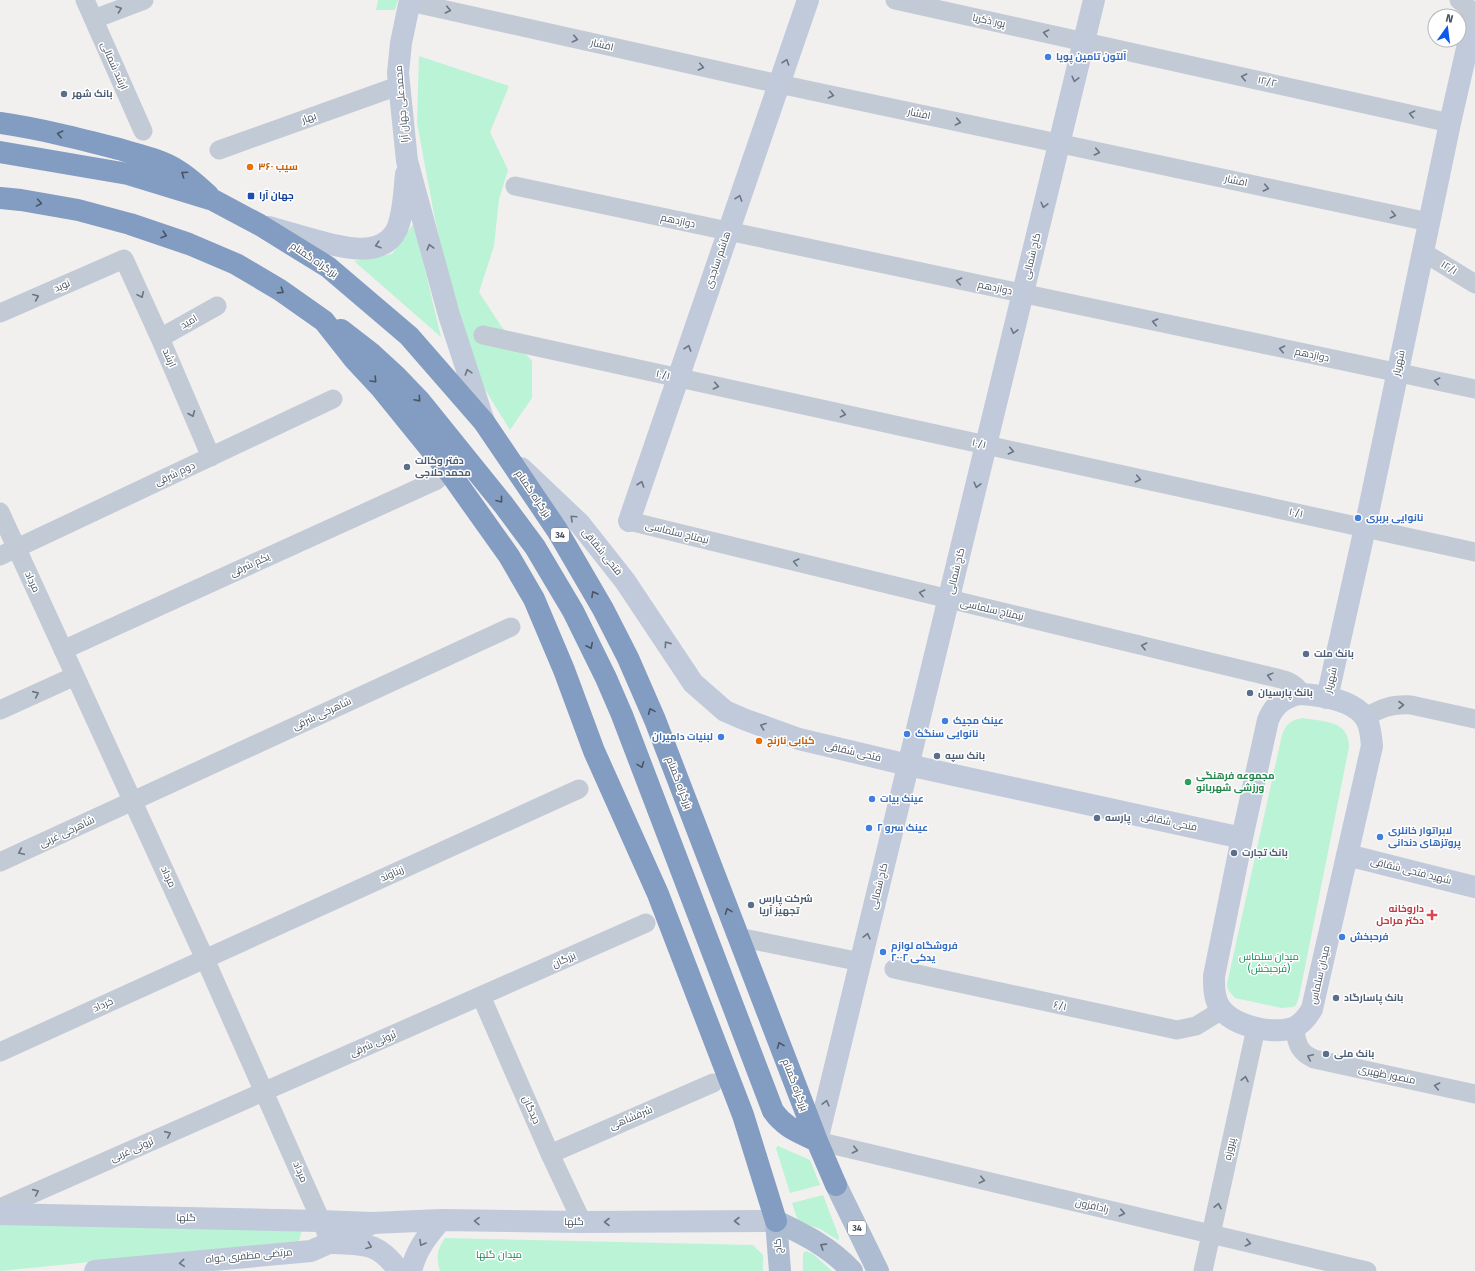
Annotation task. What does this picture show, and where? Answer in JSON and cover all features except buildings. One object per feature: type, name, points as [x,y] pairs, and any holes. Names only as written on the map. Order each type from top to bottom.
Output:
[{"type":"highway","points":[[0,123],[61,134],[138,154],[176,169],[188,177],[213,200]]},
{"type":"highway","name":"بزرگراه گمنام","points":[[0,152],[128,174],[213,200],[260,225],[328,267],[409,336],[484,422],[508,456],[567,548],[603,609],[628,658],[655,720],[817,1141],[836,1185]]},
{"type":"highway","points":[[0,198],[78,210],[130,224],[189,244],[236,264],[280,290],[324,320],[348,334],[396,376],[419,400],[503,504],[535,547],[573,611],[606,678],[622,715],[773,1111],[780,1121],[817,1141]]},
{"type":"highway","points":[[324,320],[354,359],[381,388],[450,473],[509,556],[534,598],[564,670],[594,751],[658,894],[741,1108],[776,1221]]},
{"type":"main road","name":"هاشم ساجدی","points":[[629,521],[808,0]]},
{"type":"main road","name":"کاج شمالی","points":[[817,1141],[1094,0]]},
{"type":"main road","name":"محمدعلی جهان آرا","points":[[407,161],[398,86],[398,73],[400,48],[410,1]]},
{"type":"main road","name":"شهریار","points":[[1327,698],[1365,528],[1450,122],[1473,32]]},
{"type":"main road","points":[[260,225],[349,248],[377,246],[390,239],[396,230],[400,219],[407,161]]},
{"type":"main road","points":[[407,161],[449,315],[484,422]]},
{"type":"main road","name":"فتحی شقاقی","points":[[508,456],[580,524],[625,581],[693,683],[725,711],[799,740],[1242,838]]},
{"type":"main road","points":[[1294,1027],[1276,1031],[1256,1028],[1227,1015],[1222,1010],[1215,996],[1214,976],[1268,720],[1277,705],[1286,698],[1303,694],[1338,700],[1351,706],[1365,717]]},
{"type":"main road","name":"میدان سلماس","points":[[1294,1027],[1302,1023],[1312,1009],[1372,746],[1370,728],[1365,717]]},
{"type":"main road","name":"شهید فتحی شقاقی","points":[[1347,855],[1475,886]]},
{"type":"main road","name":"34","points":[[836,1185],[878,1271]]},
{"type":"main road","name":"گلها","points":[[0,1214],[372,1223],[441,1220],[582,1222],[776,1221]]},
{"type":"main road","points":[[411,1271],[417,1251],[426,1237],[441,1220]]},
{"type":"main road","points":[[776,1221],[826,1247],[843,1261],[852,1271]]},
{"type":"main road","name":"کاج","points":[[776,1221],[780,1271]]},
{"type":"main road","name":"گلها","points":[[331,1243],[372,1223]]},
{"type":"main road","points":[[331,1243],[364,1244],[378,1250],[390,1259],[399,1271]]},
{"type":"main road","name":"مرتضی مظفری خواه","points":[[95,1271],[311,1251],[331,1243]]},
{"type":"street","name":"ارشد شمالی","points":[[85,0],[143,131]]},
{"type":"street","points":[[94,19],[144,0]]},
{"type":"street","name":"پور ذکریا","points":[[895,0],[1084,42]]},
{"type":"street","points":[[1459,0],[1470,10],[1473,16],[1473,32]]},
{"type":"street","name":"افشار","points":[[410,1],[779,84],[1429,222]]},
{"type":"street","name":"۱۲/۲","points":[[1084,42],[1450,122]]},
{"type":"street","name":"بهار","points":[[219,150],[398,86]]},
{"type":"street","name":"دوازدهم","points":[[515,186],[1475,390]]},
{"type":"street","name":"١٢/١","points":[[1423,252],[1475,284]]},
{"type":"street","name":"نوید","points":[[0,313],[124,259]]},
{"type":"street","name":"ارشد","points":[[124,259],[211,457]]},
{"type":"street","name":"امید","points":[[160,338],[217,306]]},
{"type":"street","name":"۱۰/۱","points":[[483,335],[1475,552]]},
{"type":"street","name":"دوم شرقی","points":[[8,552],[333,399]]},
{"type":"street","name":"یکم شرقی","points":[[64,650],[436,480]]},
{"type":"street","name":"مرداد","points":[[0,512],[8,552],[64,650],[206,959],[265,1091],[320,1221],[331,1243]]},
{"type":"street","name":"نیمتاج سلماسی","points":[[629,521],[1264,675],[1292,683],[1298,687],[1303,694]]},
{"type":"street","name":"شاهرخی شرقی","points":[[133,801],[511,628]]},
{"type":"street","points":[[0,710],[75,676]]},
{"type":"street","points":[[1365,717],[1385,706],[1400,704],[1475,719]]},
{"type":"street","name":"زیناوند","points":[[206,959],[579,789]]},
{"type":"street","name":"شاهرخی غربی","points":[[0,862],[133,801]]},
{"type":"street","name":"بزرگان","points":[[482,996],[646,923]]},
{"type":"street","points":[[738,936],[861,962]]},
{"type":"street","name":"خرداد","points":[[0,1052],[206,959]]},
{"type":"street","name":"۶/۱","points":[[894,969],[1177,1030],[1196,1026],[1222,1010]]},
{"type":"street","name":"ثروتی شرقی","points":[[265,1091],[482,996]]},
{"type":"street","name":"دیدگان","points":[[482,996],[550,1154],[582,1222]]},
{"type":"street","name":"منصور ظهیری","points":[[1294,1027],[1301,1050],[1306,1056],[1314,1059],[1475,1094]]},
{"type":"street","name":"پیروزه","points":[[1203,1271],[1256,1028]]},
{"type":"street","name":"شرفشاهی","points":[[550,1154],[713,1083]]},
{"type":"street","name":"ثروتی غربی","points":[[0,1208],[265,1091]]},
{"type":"street","name":"رادافزون","points":[[817,1141],[1367,1271]]},
{"type":"green space","points":[[378,0],[398,0],[395,10],[376,10]]},
{"type":"green space","points":[[419,56],[509,86],[490,132],[508,170],[499,199],[494,246],[479,292],[501,326],[532,361],[532,398],[510,430],[481,383],[446,268],[417,123]]},
{"type":"green space","points":[[414,223],[441,337],[354,261],[392,254]]},
{"type":"green space","name":"میدان سلماس (فرحبخش)","points":[[1303,718],[1327,722],[1340,727],[1348,738],[1349,747],[1299,997],[1296,1005],[1293,1007],[1281,1008],[1235,998],[1228,990],[1227,984],[1282,735],[1285,728],[1290,723]]},
{"type":"green space","points":[[778,1146],[810,1160],[820,1185],[790,1193],[776,1148]]},
{"type":"green space","points":[[823,1195],[839,1237],[838,1240],[820,1229],[798,1221],[792,1203]]},
{"type":"green space","points":[[0,1222],[302,1230],[299,1241],[0,1271]]},
{"type":"green space","name":"میدان گلها","points":[[445,1238],[753,1245],[763,1255],[763,1270],[440,1271],[438,1254],[440,1246]]},
{"type":"green space","points":[[806,1251],[813,1254],[832,1271],[803,1271],[803,1253]]},
{"type":"place","name":"آلتون تامین پویا","points":[[1048,57]]},
{"type":"place","name":"بانک شهر","points":[[64,94]]},
{"type":"place","name":"سیب ۳۶۰","points":[[250,167]]},
{"type":"place","name":"جهان آرا","points":[[251,196]]},
{"type":"place","name":"دفتر وکالت محمد حلاجی","points":[[407,467]]},
{"type":"place","name":"نانوایی بربری","points":[[1358,518]]},
{"type":"place","name":"بانک ملت","points":[[1306,654]]},
{"type":"place","name":"بانک پارسیان","points":[[1250,693]]},
{"type":"place","name":"عینک مجیک","points":[[945,721]]},
{"type":"place","name":"نانوایی سنگک","points":[[907,734]]},
{"type":"place","name":"لبنیات دامیران","points":[[721,737]]},
{"type":"place","name":"کبابی نارنج","points":[[759,741]]},
{"type":"place","name":"بانک سپه","points":[[937,756]]},
{"type":"place","name":"مجموعه فرهنگی ورزشی شهربانو","points":[[1188,782]]},
{"type":"place","name":"عینک بیات","points":[[872,799]]},
{"type":"place","name":"پارسه","points":[[1097,818]]},
{"type":"place","name":"عینک سرو ۲","points":[[869,828]]},
{"type":"place","name":"لابراتوار خانلری پروتزهای دندانی","points":[[1380,837]]},
{"type":"place","name":"بانک تجارت","points":[[1234,853]]},
{"type":"place","name":"شرکت پارس تجهیز آریا","points":[[751,905]]},
{"type":"place","name":"داروخانه دکتر مراحل","points":[[1432,915]]},
{"type":"place","name":"فرحبخش","points":[[1342,937]]},
{"type":"place","name":"فروشگاه لوازم یدکی ۲۰۰۲","points":[[883,952]]},
{"type":"place","name":"بانک پاسارگاد","points":[[1336,998]]},
{"type":"place","name":"بانک ملی","points":[[1326,1054]]}]
